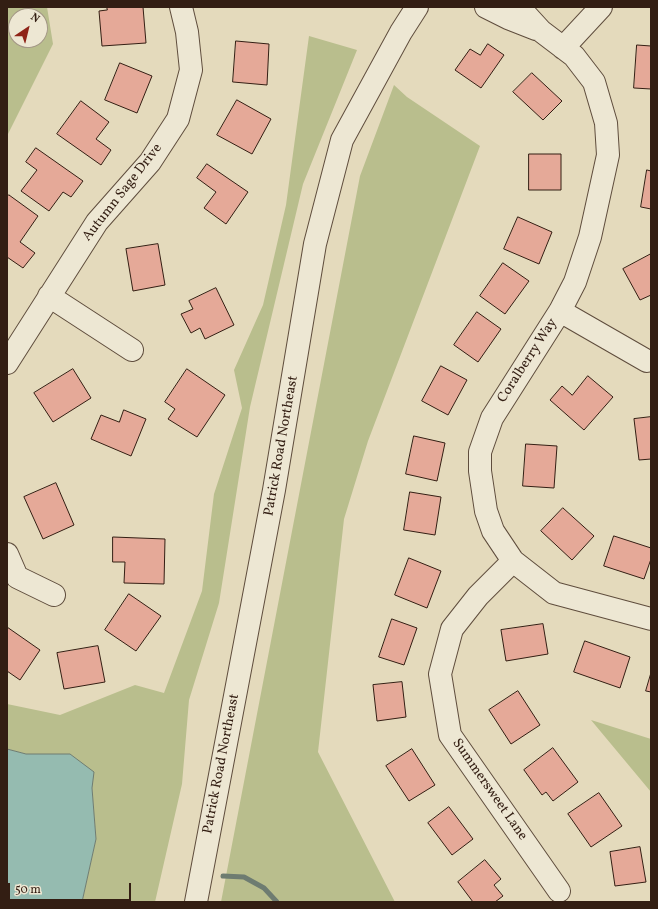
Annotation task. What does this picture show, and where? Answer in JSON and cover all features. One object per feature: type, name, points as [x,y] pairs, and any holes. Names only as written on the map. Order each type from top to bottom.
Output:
[{"type":"street","name":"Autumn Sage Drive","points":[[7,363],[97,222],[150,162],[178,119],[190,70],[187,32],[181,7]]},
{"type":"street","name":"Patrick Road Northeast","points":[[196,902],[274,490],[315,244],[342,140],[417,7]]},
{"type":"street","name":"Coralberry Way","points":[[486,7],[508,18],[541,31]]},
{"type":"street","name":"Coralberry Way","points":[[519,7],[541,31],[574,56],[594,82],[606,123],[608,155],[590,237],[575,282],[560,311],[492,418],[480,452],[480,471],[486,511],[493,531],[513,561],[554,593],[651,619]]},
{"type":"street","points":[[563,48],[601,7]]},
{"type":"street","points":[[49,296],[132,350]]},
{"type":"street","points":[[560,311],[647,361]]},
{"type":"street","points":[[7,554],[18,577],[54,595]]},
{"type":"street","name":"Summersweet Lane","points":[[513,561],[478,596],[452,629],[440,674],[450,736],[559,891]]},
{"type":"green space","points":[[7,7],[47,8],[8,8],[8,48],[48,48],[48,13],[53,44],[7,136]]},
{"type":"green space","points":[[309,36],[357,50],[303,184],[250,407],[219,603],[189,700],[182,784],[155,902],[82,902],[96,839],[92,788],[93,772],[70,754],[26,754],[7,749],[7,704],[60,715],[135,685],[164,693],[202,591],[214,494],[242,408],[234,370],[263,305],[286,205]]},
{"type":"green space","points":[[394,85],[407,97],[480,146],[368,441],[344,519],[318,752],[395,902],[221,902],[360,176]]},
{"type":"green space","points":[[591,720],[651,739],[651,792]]},
{"type":"water","points":[[7,749],[26,754],[70,754],[94,772],[92,788],[96,839],[82,902],[7,902]]},
{"type":"building","points":[[107,7],[143,7],[146,43],[102,46],[99,11],[107,10]]},
{"type":"building","points":[[236,41],[269,44],[267,85],[233,82]]},
{"type":"building","points":[[488,44],[504,55],[481,88],[455,70],[470,49],[480,55]]},
{"type":"building","points":[[637,45],[651,46],[651,89],[634,88]]},
{"type":"building","points":[[120,63],[152,76],[137,113],[105,100]]},
{"type":"building","points":[[532,73],[562,101],[543,120],[513,92]]},
{"type":"building","points":[[237,100],[271,119],[252,154],[217,135]]},
{"type":"building","points":[[81,101],[109,122],[96,139],[111,150],[101,165],[57,134]]},
{"type":"building","points":[[36,148],[83,181],[71,197],[63,192],[49,211],[21,191],[37,170],[26,162]]},
{"type":"building","points":[[529,154],[561,154],[561,190],[529,190]]},
{"type":"building","points":[[207,164],[248,192],[226,224],[204,208],[216,192],[197,178]]},
{"type":"building","points":[[647,170],[651,171],[651,209],[641,207]]},
{"type":"building","points":[[9,195],[38,216],[20,242],[35,253],[23,268],[7,257],[7,197]]},
{"type":"building","points":[[518,217],[552,232],[539,264],[504,249]]},
{"type":"building","points":[[158,244],[165,285],[133,291],[126,249]]},
{"type":"building","points":[[651,254],[651,295],[640,300],[623,269]]},
{"type":"building","points":[[503,263],[529,281],[505,314],[480,296]]},
{"type":"building","points":[[216,288],[234,325],[205,339],[200,328],[191,333],[181,314],[193,309],[189,301]]},
{"type":"building","points":[[477,312],[501,329],[478,362],[454,345]]},
{"type":"building","points":[[441,366],[467,380],[448,415],[422,401]]},
{"type":"building","points":[[73,369],[91,398],[53,422],[34,393]]},
{"type":"building","points":[[187,369],[225,395],[197,437],[168,419],[175,409],[165,402]]},
{"type":"building","points":[[588,376],[613,397],[584,430],[550,400],[562,386],[572,395]]},
{"type":"building","points":[[124,410],[146,419],[131,456],[91,439],[101,415],[119,422]]},
{"type":"building","points":[[651,417],[651,459],[639,460],[634,419]]},
{"type":"building","points":[[414,436],[445,443],[437,481],[406,474]]},
{"type":"building","points":[[526,444],[557,446],[554,488],[523,486]]},
{"type":"building","points":[[56,483],[74,525],[43,539],[24,497]]},
{"type":"building","points":[[410,492],[441,497],[435,535],[404,530]]},
{"type":"building","points":[[563,508],[594,536],[572,560],[541,531]]},
{"type":"building","points":[[614,536],[651,548],[651,559],[644,579],[604,566]]},
{"type":"building","points":[[113,537],[165,539],[164,584],[124,583],[125,562],[113,562]]},
{"type":"building","points":[[409,558],[441,571],[427,608],[395,595]]},
{"type":"building","points":[[129,594],[161,616],[136,651],[105,630]]},
{"type":"building","points":[[392,619],[417,628],[404,665],[379,657]]},
{"type":"building","points":[[543,624],[548,654],[506,661],[501,630]]},
{"type":"building","points":[[7,627],[40,650],[20,680],[7,671]]},
{"type":"building","points":[[585,641],[630,657],[620,688],[574,672]]},
{"type":"building","points":[[98,646],[105,682],[64,689],[57,653]]},
{"type":"building","points":[[651,673],[651,692],[646,691]]},
{"type":"building","points":[[402,682],[406,717],[377,721],[373,685]]},
{"type":"building","points":[[518,691],[540,725],[511,744],[489,710]]},
{"type":"building","points":[[553,748],[578,782],[553,801],[546,792],[542,795],[524,770]]},
{"type":"building","points":[[412,749],[435,785],[409,801],[386,766]]},
{"type":"building","points":[[599,793],[622,826],[591,847],[568,814]]},
{"type":"building","points":[[449,807],[473,839],[452,855],[428,823]]},
{"type":"building","points":[[640,847],[646,882],[615,886],[610,852]]},
{"type":"building","points":[[485,860],[501,879],[494,885],[503,896],[495,902],[473,902],[458,882]]},
{"type":"waterway","points":[[223,876],[244,877],[264,888],[277,902]]}]
